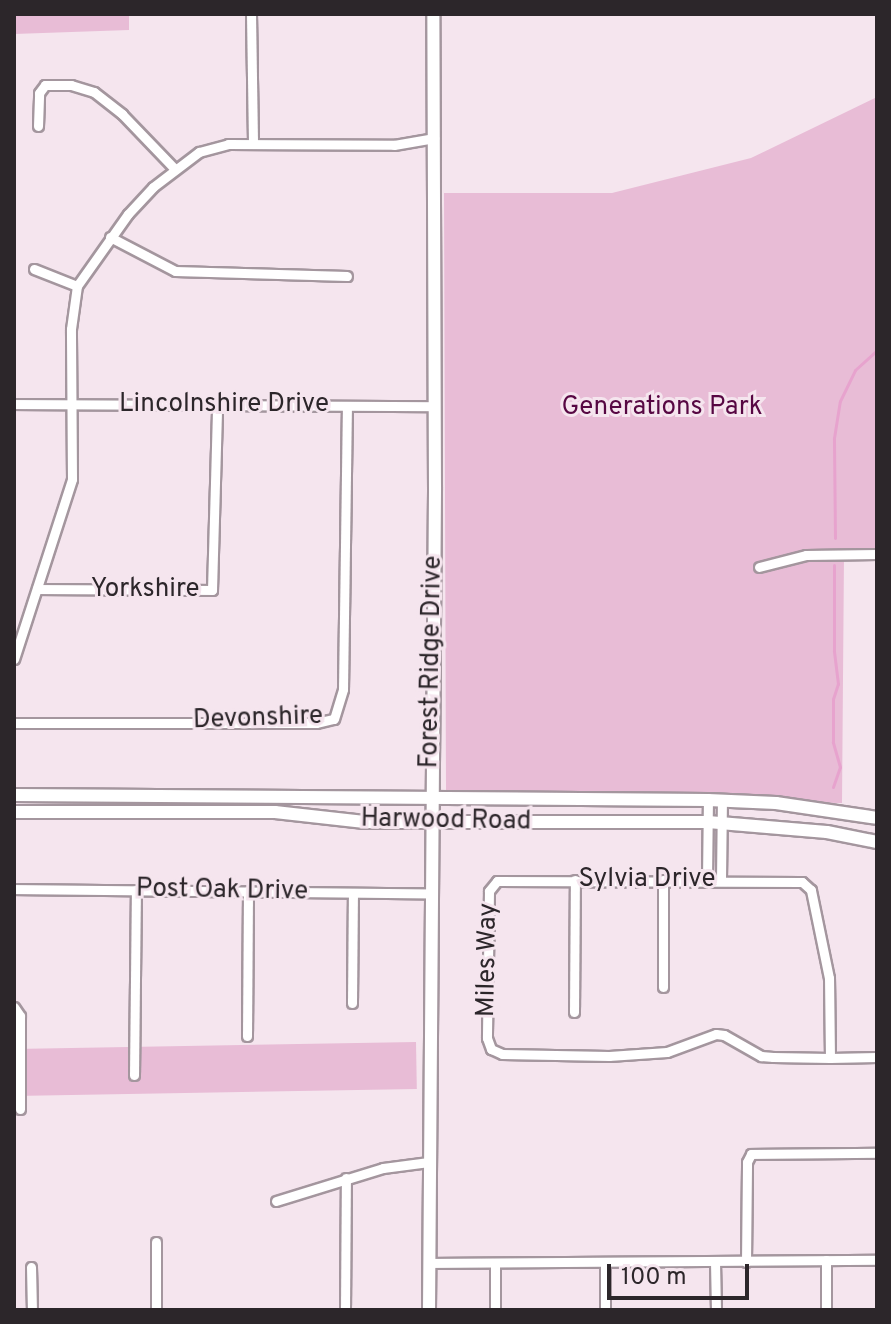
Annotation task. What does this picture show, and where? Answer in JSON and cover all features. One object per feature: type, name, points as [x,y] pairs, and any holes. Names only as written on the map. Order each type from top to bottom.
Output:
[{"type":"main road","name":"Forest Ridge Drive","points":[[429,1310],[433,14]]},
{"type":"main road","name":"Harwood Road","points":[[14,795],[722,800],[776,803],[877,818]]},
{"type":"main road","name":"Harwood Road","points":[[14,812],[275,812],[364,822],[708,822],[827,832],[877,842]]},
{"type":"street","points":[[251,14],[253,143]]},
{"type":"street","points":[[38,126],[39,93],[45,85],[71,85],[94,92],[122,114],[174,168]]},
{"type":"street","points":[[14,659],[72,479],[74,404],[71,329],[77,286],[110,237],[153,187],[174,168],[199,152],[253,143],[394,145],[434,138]]},
{"type":"street","points":[[110,237],[175,271],[347,276]]},
{"type":"street","points":[[34,269],[77,286]]},
{"type":"street","name":"Lincolnshire Drive","points":[[14,404],[434,406]]},
{"type":"street","name":"Yorkshire","points":[[37,589],[212,590],[217,406]]},
{"type":"street","name":"Devonshire","points":[[14,723],[316,723],[334,719],[343,689],[347,406]]},
{"type":"street","points":[[759,567],[806,555],[877,554]]},
{"type":"street","points":[[707,879],[708,800]]},
{"type":"street","points":[[721,879],[722,800]]},
{"type":"street","name":"Sylvia Drive","points":[[493,884],[707,879],[802,882],[811,890],[829,978],[830,1058]]},
{"type":"street","points":[[574,1012],[575,880]]},
{"type":"street","points":[[663,880],[663,987]]},
{"type":"street","name":"Miles Way","points":[[493,884],[489,891],[487,1038],[491,1049],[502,1054],[609,1056],[667,1052],[693,1045],[707,1036],[724,1035],[761,1056],[830,1058]]},
{"type":"street","name":"Post Oak Drive","points":[[14,889],[429,893]]},
{"type":"street","points":[[134,1075],[136,890]]},
{"type":"street","points":[[247,1036],[248,891]]},
{"type":"street","points":[[352,1003],[353,893]]},
{"type":"street","points":[[14,1007],[20,1016],[20,1109]]},
{"type":"street","points":[[830,1058],[877,1057]]},
{"type":"street","points":[[746,1262],[747,1162],[751,1154],[877,1153]]},
{"type":"street","points":[[276,1201],[383,1168],[429,1162]]},
{"type":"street","points":[[345,1310],[346,1178]]},
{"type":"street","points":[[156,1242],[156,1310]]},
{"type":"street","points":[[826,1260],[826,1310]]},
{"type":"street","points":[[429,1263],[877,1260]]},
{"type":"street","points":[[715,1262],[716,1310]]},
{"type":"street","points":[[495,1264],[495,1310]]},
{"type":"street","points":[[605,1264],[605,1310]]},
{"type":"street","points":[[31,1267],[32,1310]]},
{"type":"green space","points":[[14,14],[129,14],[129,30],[14,34]]},
{"type":"green space","name":"Generations Park","points":[[877,97],[877,554],[844,555],[842,803],[459,798],[446,791],[444,193],[612,193],[751,158]]},
{"type":"green space","points":[[416,1042],[417,1089],[14,1096],[14,1049]]},
{"type":"waterway","points":[[835,538],[834,438],[840,401],[855,370],[877,350]]},
{"type":"waterway","points":[[833,787],[840,767],[833,742],[833,699],[838,684],[834,650],[834,565]]}]
